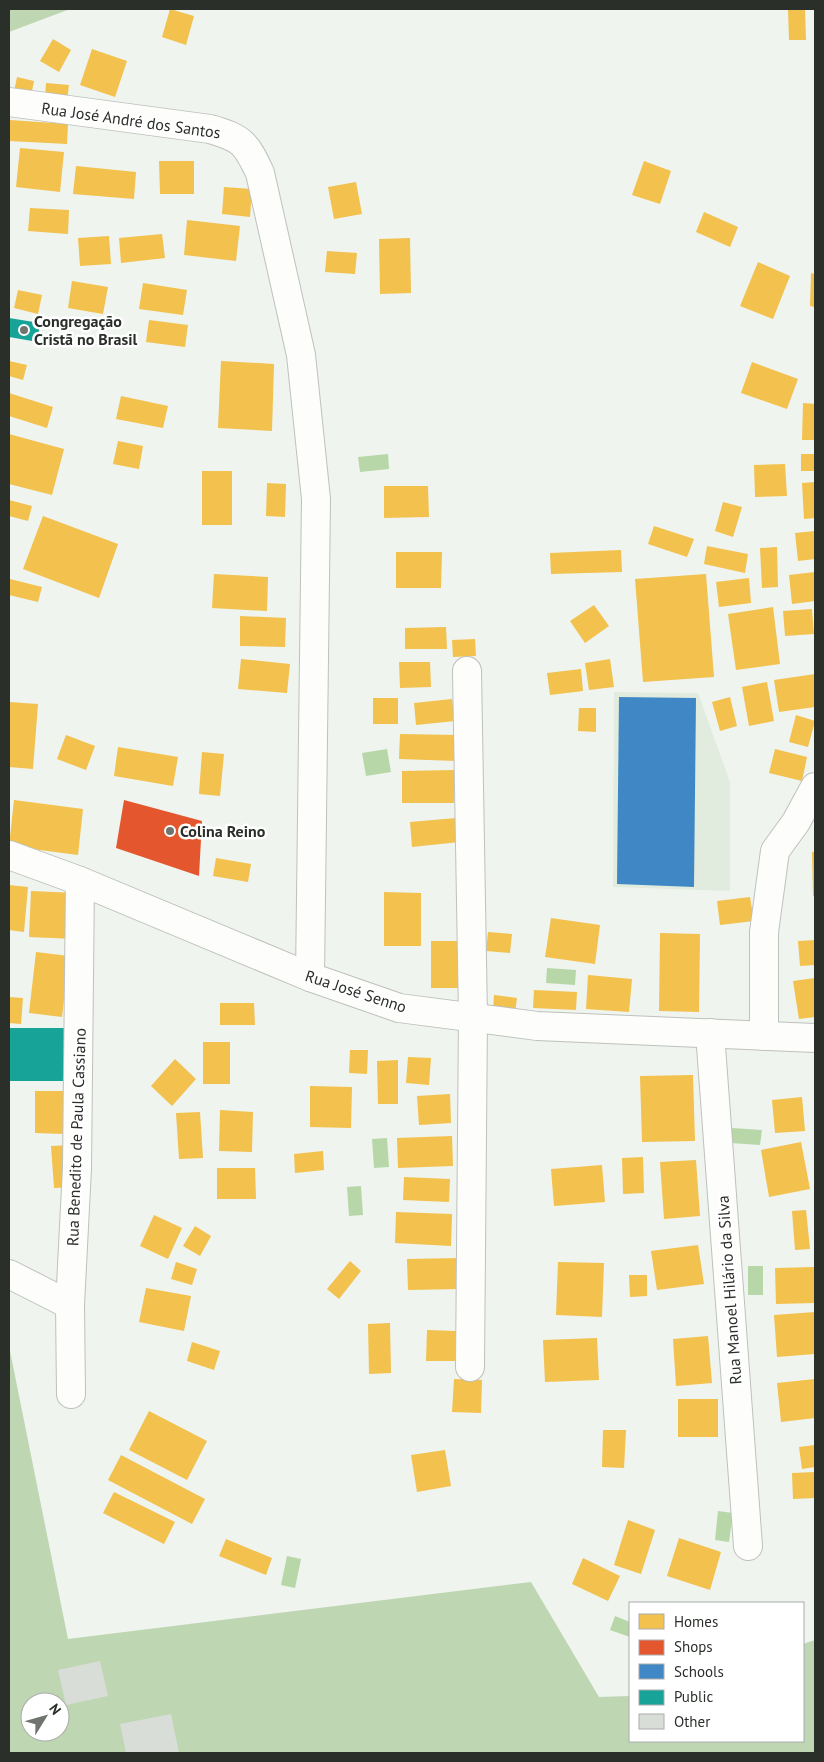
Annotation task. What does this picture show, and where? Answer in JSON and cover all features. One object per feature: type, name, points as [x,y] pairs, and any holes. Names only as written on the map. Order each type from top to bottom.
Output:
[{"type":"street","name":"Rua José André dos Santos","points":[[9,102],[210,129],[233,135],[249,150],[260,172],[301,355],[316,499],[310,976]]},
{"type":"street","points":[[467,671],[472,1018],[470,1367]]},
{"type":"street","points":[[764,1036],[764,932],[775,851],[796,822],[815,787]]},
{"type":"street","name":"Rua José Senno","points":[[9,855],[80,881],[310,976],[400,1008],[537,1026],[815,1038]]},
{"type":"street","name":"Rua Benedito de Paula Cassiano","points":[[71,1394],[70,1305],[77,1168],[80,881]]},
{"type":"street","name":"Rua Manoel Hilário da Silva","points":[[710,1033],[748,1546]]},
{"type":"street","points":[[9,1274],[70,1305]]},
{"type":"shaded area","points":[[9,9],[70,9],[9,32]]},
{"type":"shaded area","points":[[388,454],[389,469],[360,472],[358,457]]},
{"type":"shaded area","points":[[614,692],[698,693],[730,782],[730,891],[613,887]]},
{"type":"shaded area","points":[[387,749],[391,772],[366,776],[362,753]]},
{"type":"shaded area","points":[[547,968],[576,970],[575,985],[546,983]]},
{"type":"shaded area","points":[[732,1128],[762,1130],[760,1145],[731,1143]]},
{"type":"shaded area","points":[[387,1138],[389,1167],[374,1168],[372,1139]]},
{"type":"shaded area","points":[[361,1186],[363,1215],[349,1216],[347,1187]]},
{"type":"shaded area","points":[[748,1266],[763,1266],[763,1295],[748,1295]]},
{"type":"shaded area","points":[[9,1346],[68,1639],[531,1582],[599,1697],[629,1696],[629,1742],[804,1742],[804,1644],[815,1640],[815,1753],[9,1753]]},
{"type":"shaded area","points":[[718,1511],[733,1513],[729,1542],[715,1540]]},
{"type":"shaded area","points":[[287,1556],[301,1559],[295,1588],[281,1585]]},
{"type":"shaded area","points":[[615,1616],[629,1622],[629,1637],[610,1630]]},
{"type":"building: Homes","points":[[170,9],[194,16],[186,45],[162,37]]},
{"type":"building: Homes","points":[[788,9],[805,9],[806,40],[789,40]]},
{"type":"building: Homes","points":[[53,39],[71,50],[59,72],[40,61]]},
{"type":"building: Homes","points":[[92,49],[127,61],[115,97],[80,85]]},
{"type":"building: Homes","points":[[17,77],[34,81],[31,96],[14,92]]},
{"type":"building: Homes","points":[[46,83],[69,85],[67,101],[45,98]]},
{"type":"building: Homes","points":[[10,120],[68,124],[67,144],[9,141]]},
{"type":"building: Homes","points":[[20,148],[64,152],[60,192],[16,187]]},
{"type":"building: Homes","points":[[159,161],[194,161],[194,194],[160,194]]},
{"type":"building: Homes","points":[[644,161],[671,171],[660,204],[632,195]]},
{"type":"building: Homes","points":[[76,166],[136,172],[134,199],[73,194]]},
{"type":"building: Homes","points":[[356,182],[362,214],[334,219],[328,187]]},
{"type":"building: Homes","points":[[224,187],[252,189],[250,217],[222,214]]},
{"type":"building: Homes","points":[[30,208],[69,210],[68,234],[28,231]]},
{"type":"building: Homes","points":[[704,212],[738,227],[730,247],[696,232]]},
{"type":"building: Homes","points":[[187,220],[240,226],[236,261],[184,255]]},
{"type":"building: Homes","points":[[162,234],[165,258],[121,263],[119,238]]},
{"type":"building: Homes","points":[[109,236],[111,264],[80,266],[78,238]]},
{"type":"building: Homes","points":[[410,238],[411,293],[380,294],[379,239]]},
{"type":"building: Homes","points":[[327,251],[357,253],[355,274],[325,272]]},
{"type":"building: Homes","points":[[758,262],[790,276],[773,319],[740,306]]},
{"type":"building: Homes","points":[[811,273],[815,274],[815,307],[810,306]]},
{"type":"building: Homes","points":[[72,281],[108,287],[103,314],[68,308]]},
{"type":"building: Homes","points":[[143,283],[187,290],[183,315],[139,309]]},
{"type":"building: Homes","points":[[18,290],[42,295],[38,314],[14,308]]},
{"type":"building: Homes","points":[[149,320],[188,325],[185,347],[146,342]]},
{"type":"building: Homes","points":[[9,361],[27,365],[23,380],[9,376]]},
{"type":"building: Homes","points":[[221,361],[274,364],[272,431],[218,428]]},
{"type":"building: Homes","points":[[752,362],[798,379],[787,409],[741,393]]},
{"type":"building: Homes","points":[[9,393],[53,407],[47,428],[9,416]]},
{"type":"building: Homes","points":[[121,396],[168,406],[163,428],[116,419]]},
{"type":"building: Homes","points":[[803,403],[815,404],[815,440],[802,440]]},
{"type":"building: Homes","points":[[9,434],[64,449],[52,495],[9,484]]},
{"type":"building: Homes","points":[[118,441],[143,446],[139,469],[113,464]]},
{"type":"building: Homes","points":[[801,454],[815,454],[815,471],[801,471]]},
{"type":"building: Homes","points":[[785,464],[787,496],[755,497],[754,465]]},
{"type":"building: Homes","points":[[202,471],[232,471],[232,525],[202,525]]},
{"type":"building: Homes","points":[[815,482],[815,518],[804,519],[802,483]]},
{"type":"building: Homes","points":[[267,483],[286,484],[285,517],[266,516]]},
{"type":"building: Homes","points":[[384,486],[428,486],[429,517],[384,518]]},
{"type":"building: Homes","points":[[9,500],[32,506],[28,521],[9,516]]},
{"type":"building: Homes","points":[[723,502],[742,507],[733,537],[715,531]]},
{"type":"building: Homes","points":[[43,516],[118,544],[99,598],[23,569]]},
{"type":"building: Homes","points":[[654,526],[694,539],[687,557],[648,544]]},
{"type":"building: Homes","points":[[815,531],[815,559],[798,561],[795,533]]},
{"type":"building: Homes","points":[[707,546],[748,554],[745,573],[704,564]]},
{"type":"building: Homes","points":[[777,547],[778,587],[762,588],[760,548]]},
{"type":"building: Homes","points":[[621,550],[622,572],[551,574],[550,553]]},
{"type":"building: Homes","points":[[396,552],[442,552],[441,588],[396,588]]},
{"type":"building: Homes","points":[[815,572],[815,601],[792,604],[789,575]]},
{"type":"building: Homes","points":[[214,574],[268,577],[267,611],[212,608]]},
{"type":"building: Homes","points":[[706,574],[714,677],[643,682],[635,579]]},
{"type":"building: Homes","points":[[749,578],[751,603],[719,607],[716,582]]},
{"type":"building: Homes","points":[[10,579],[42,587],[38,602],[9,595]]},
{"type":"building: Homes","points":[[594,605],[609,626],[585,643],[570,621]]},
{"type":"building: Homes","points":[[773,607],[780,664],[736,670],[728,614]]},
{"type":"building: Homes","points":[[812,609],[814,634],[785,636],[783,611]]},
{"type":"building: Homes","points":[[240,616],[286,618],[285,647],[240,646]]},
{"type":"building: Homes","points":[[446,627],[447,649],[405,649],[405,628]]},
{"type":"building: Homes","points":[[475,639],[476,656],[453,657],[452,640]]},
{"type":"building: Homes","points":[[241,659],[290,664],[287,693],[238,689]]},
{"type":"building: Homes","points":[[610,659],[614,687],[589,690],[585,663]]},
{"type":"building: Homes","points":[[399,662],[430,662],[431,687],[400,688]]},
{"type":"building: Homes","points":[[581,669],[583,691],[550,695],[547,673]]},
{"type":"building: Homes","points":[[815,674],[815,707],[779,712],[774,680]]},
{"type":"building: Homes","points":[[767,682],[774,721],[749,726],[742,687]]},
{"type":"building: Homes","points":[[730,697],[737,726],[720,731],[712,702]]},
{"type":"building: Homes","points":[[373,698],[398,698],[398,724],[373,724]]},
{"type":"building: Homes","points":[[452,699],[455,721],[416,725],[414,703]]},
{"type":"building: Homes","points":[[9,702],[38,704],[33,769],[9,767]]},
{"type":"building: Homes","points":[[579,708],[596,708],[596,732],[578,731]]},
{"type":"building: Homes","points":[[796,715],[815,721],[808,747],[789,742]]},
{"type":"building: Homes","points":[[400,734],[458,735],[457,761],[399,759]]},
{"type":"building: Homes","points":[[66,735],[95,746],[86,770],[57,759]]},
{"type":"building: Homes","points":[[118,747],[178,757],[173,786],[114,776]]},
{"type":"building: Homes","points":[[775,749],[807,757],[802,781],[769,773]]},
{"type":"building: Homes","points":[[202,752],[224,754],[220,796],[199,794]]},
{"type":"building: Homes","points":[[454,770],[454,803],[402,803],[402,771]]},
{"type":"building: Homes","points":[[14,800],[83,809],[78,855],[9,846]]},
{"type":"building: Homes","points":[[456,818],[459,842],[412,847],[410,822]]},
{"type":"building: Homes","points":[[812,852],[815,852],[815,896],[813,896]]},
{"type":"building: Homes","points":[[216,858],[251,864],[248,882],[213,876]]},
{"type":"building: Homes","points":[[9,885],[28,887],[24,932],[9,930]]},
{"type":"building: Homes","points":[[31,891],[76,893],[74,939],[29,937]]},
{"type":"building: Homes","points":[[384,892],[421,893],[421,946],[384,946]]},
{"type":"building: Homes","points":[[750,897],[754,921],[720,925],[717,901]]},
{"type":"building: Homes","points":[[551,918],[600,925],[595,964],[545,957]]},
{"type":"building: Homes","points":[[488,932],[512,934],[510,953],[486,951]]},
{"type":"building: Homes","points":[[660,933],[700,934],[699,1012],[659,1011]]},
{"type":"building: Homes","points":[[815,940],[815,965],[800,966],[798,941]]},
{"type":"building: Homes","points":[[431,941],[457,941],[458,988],[431,988]]},
{"type":"building: Homes","points":[[36,952],[69,956],[62,1017],[29,1013]]},
{"type":"building: Homes","points":[[588,975],[632,979],[629,1012],[586,1009]]},
{"type":"building: Homes","points":[[815,978],[815,1017],[799,1019],[793,981]]},
{"type":"building: Homes","points":[[534,990],[577,992],[576,1010],[533,1008]]},
{"type":"building: Homes","points":[[494,995],[517,998],[515,1013],[493,1010]]},
{"type":"building: Homes","points":[[9,997],[23,998],[21,1024],[9,1023]]},
{"type":"building: Homes","points":[[220,1003],[254,1003],[255,1025],[220,1025]]},
{"type":"building: Homes","points":[[203,1042],[230,1042],[230,1084],[203,1084]]},
{"type":"building: Homes","points":[[350,1050],[368,1050],[367,1074],[349,1073]]},
{"type":"building: Homes","points":[[408,1057],[431,1058],[429,1085],[406,1083]]},
{"type":"building: Homes","points":[[175,1059],[196,1079],[172,1106],[151,1086]]},
{"type":"building: Homes","points":[[398,1060],[398,1104],[378,1104],[377,1061]]},
{"type":"building: Homes","points":[[693,1075],[695,1141],[642,1142],[640,1076]]},
{"type":"building: Homes","points":[[310,1086],[352,1087],[351,1128],[310,1127]]},
{"type":"building: Homes","points":[[35,1091],[63,1091],[63,1134],[35,1133]]},
{"type":"building: Homes","points":[[450,1094],[451,1123],[419,1125],[417,1096]]},
{"type":"building: Homes","points":[[802,1097],[805,1131],[775,1133],[772,1100]]},
{"type":"building: Homes","points":[[220,1110],[253,1112],[252,1152],[219,1151]]},
{"type":"building: Homes","points":[[200,1112],[203,1158],[179,1159],[176,1113]]},
{"type":"building: Homes","points":[[452,1136],[453,1166],[398,1168],[397,1138]]},
{"type":"building: Homes","points":[[801,1142],[810,1189],[769,1197],[761,1150]]},
{"type":"building: Homes","points":[[72,1145],[75,1187],[54,1188],[51,1146]]},
{"type":"building: Homes","points":[[323,1151],[324,1170],[295,1173],[294,1154]]},
{"type":"building: Homes","points":[[643,1157],[644,1193],[623,1194],[622,1158]]},
{"type":"building: Homes","points":[[696,1160],[700,1216],[664,1219],[660,1162]]},
{"type":"building: Homes","points":[[602,1165],[605,1202],[554,1206],[551,1169]]},
{"type":"building: Homes","points":[[217,1168],[255,1168],[256,1199],[217,1199]]},
{"type":"building: Homes","points":[[404,1177],[450,1179],[449,1202],[403,1200]]},
{"type":"building: Homes","points":[[806,1210],[810,1249],[795,1250],[792,1211]]},
{"type":"building: Homes","points":[[396,1212],[452,1214],[451,1246],[395,1243]]},
{"type":"building: Homes","points":[[154,1215],[182,1228],[168,1259],[140,1246]]},
{"type":"building: Homes","points":[[195,1226],[211,1236],[200,1256],[183,1246]]},
{"type":"building: Homes","points":[[698,1245],[704,1284],[657,1290],[651,1251]]},
{"type":"building: Homes","points":[[460,1258],[460,1289],[408,1290],[407,1259]]},
{"type":"building: Homes","points":[[350,1261],[361,1271],[339,1299],[327,1289]]},
{"type":"building: Homes","points":[[176,1262],[197,1269],[192,1285],[171,1279]]},
{"type":"building: Homes","points":[[558,1262],[604,1263],[602,1317],[556,1315]]},
{"type":"building: Homes","points":[[815,1267],[815,1303],[776,1304],[775,1268]]},
{"type":"building: Homes","points":[[629,1275],[647,1275],[647,1296],[630,1297]]},
{"type":"building: Homes","points":[[146,1288],[191,1296],[184,1331],[139,1322]]},
{"type":"building: Homes","points":[[815,1312],[815,1354],[777,1357],[774,1315]]},
{"type":"building: Homes","points":[[390,1323],[391,1373],[369,1374],[368,1324]]},
{"type":"building: Homes","points":[[427,1330],[456,1331],[455,1361],[426,1361]]},
{"type":"building: Homes","points":[[708,1336],[712,1383],[676,1386],[673,1339]]},
{"type":"building: Homes","points":[[597,1338],[599,1380],[545,1382],[543,1340]]},
{"type":"building: Homes","points":[[192,1342],[220,1351],[214,1370],[187,1361]]},
{"type":"building: Homes","points":[[454,1379],[482,1380],[481,1413],[452,1412]]},
{"type":"building: Homes","points":[[815,1379],[815,1418],[781,1422],[777,1383]]},
{"type":"building: Homes","points":[[678,1399],[718,1399],[718,1437],[678,1437]]},
{"type":"building: Homes","points":[[149,1411],[207,1441],[187,1480],[129,1450]]},
{"type":"building: Homes","points":[[603,1430],[626,1430],[624,1468],[602,1467]]},
{"type":"building: Homes","points":[[815,1445],[815,1467],[802,1469],[799,1447]]},
{"type":"building: Homes","points":[[445,1450],[451,1486],[417,1492],[411,1455]]},
{"type":"building: Homes","points":[[121,1455],[205,1499],[192,1524],[108,1480]]},
{"type":"building: Homes","points":[[815,1472],[815,1498],[793,1499],[792,1473]]},
{"type":"building: Homes","points":[[114,1492],[175,1522],[164,1544],[103,1513]]},
{"type":"building: Homes","points":[[628,1520],[655,1530],[641,1574],[614,1565]]},
{"type":"building: Homes","points":[[679,1538],[721,1552],[710,1590],[667,1576]]},
{"type":"building: Homes","points":[[226,1539],[272,1558],[266,1575],[219,1556]]},
{"type":"building: Homes","points":[[583,1558],[620,1576],[608,1601],[572,1584]]},
{"type":"building: Shops","points":[[124,800],[202,821],[199,876],[116,848]]},
{"type":"building: Schools","points":[[619,697],[696,698],[694,887],[617,884]]},
{"type":"building: Public","name":"Congregação Cristã no Brasil","points":[[9,318],[40,323],[38,342],[9,337]]},
{"type":"building: Public","points":[[9,1028],[72,1028],[72,1081],[9,1081]]},
{"type":"building: Other","points":[[100,1661],[108,1696],[70,1704],[70,1692],[63,1692],[58,1670]]},
{"type":"building: Other","points":[[171,1714],[179,1753],[126,1753],[120,1724]]},
{"type":"place","name":"Congregação Cristã no Brasil","points":[[24,330]]},
{"type":"place","name":"Colina Reino","points":[[170,831]]}]
